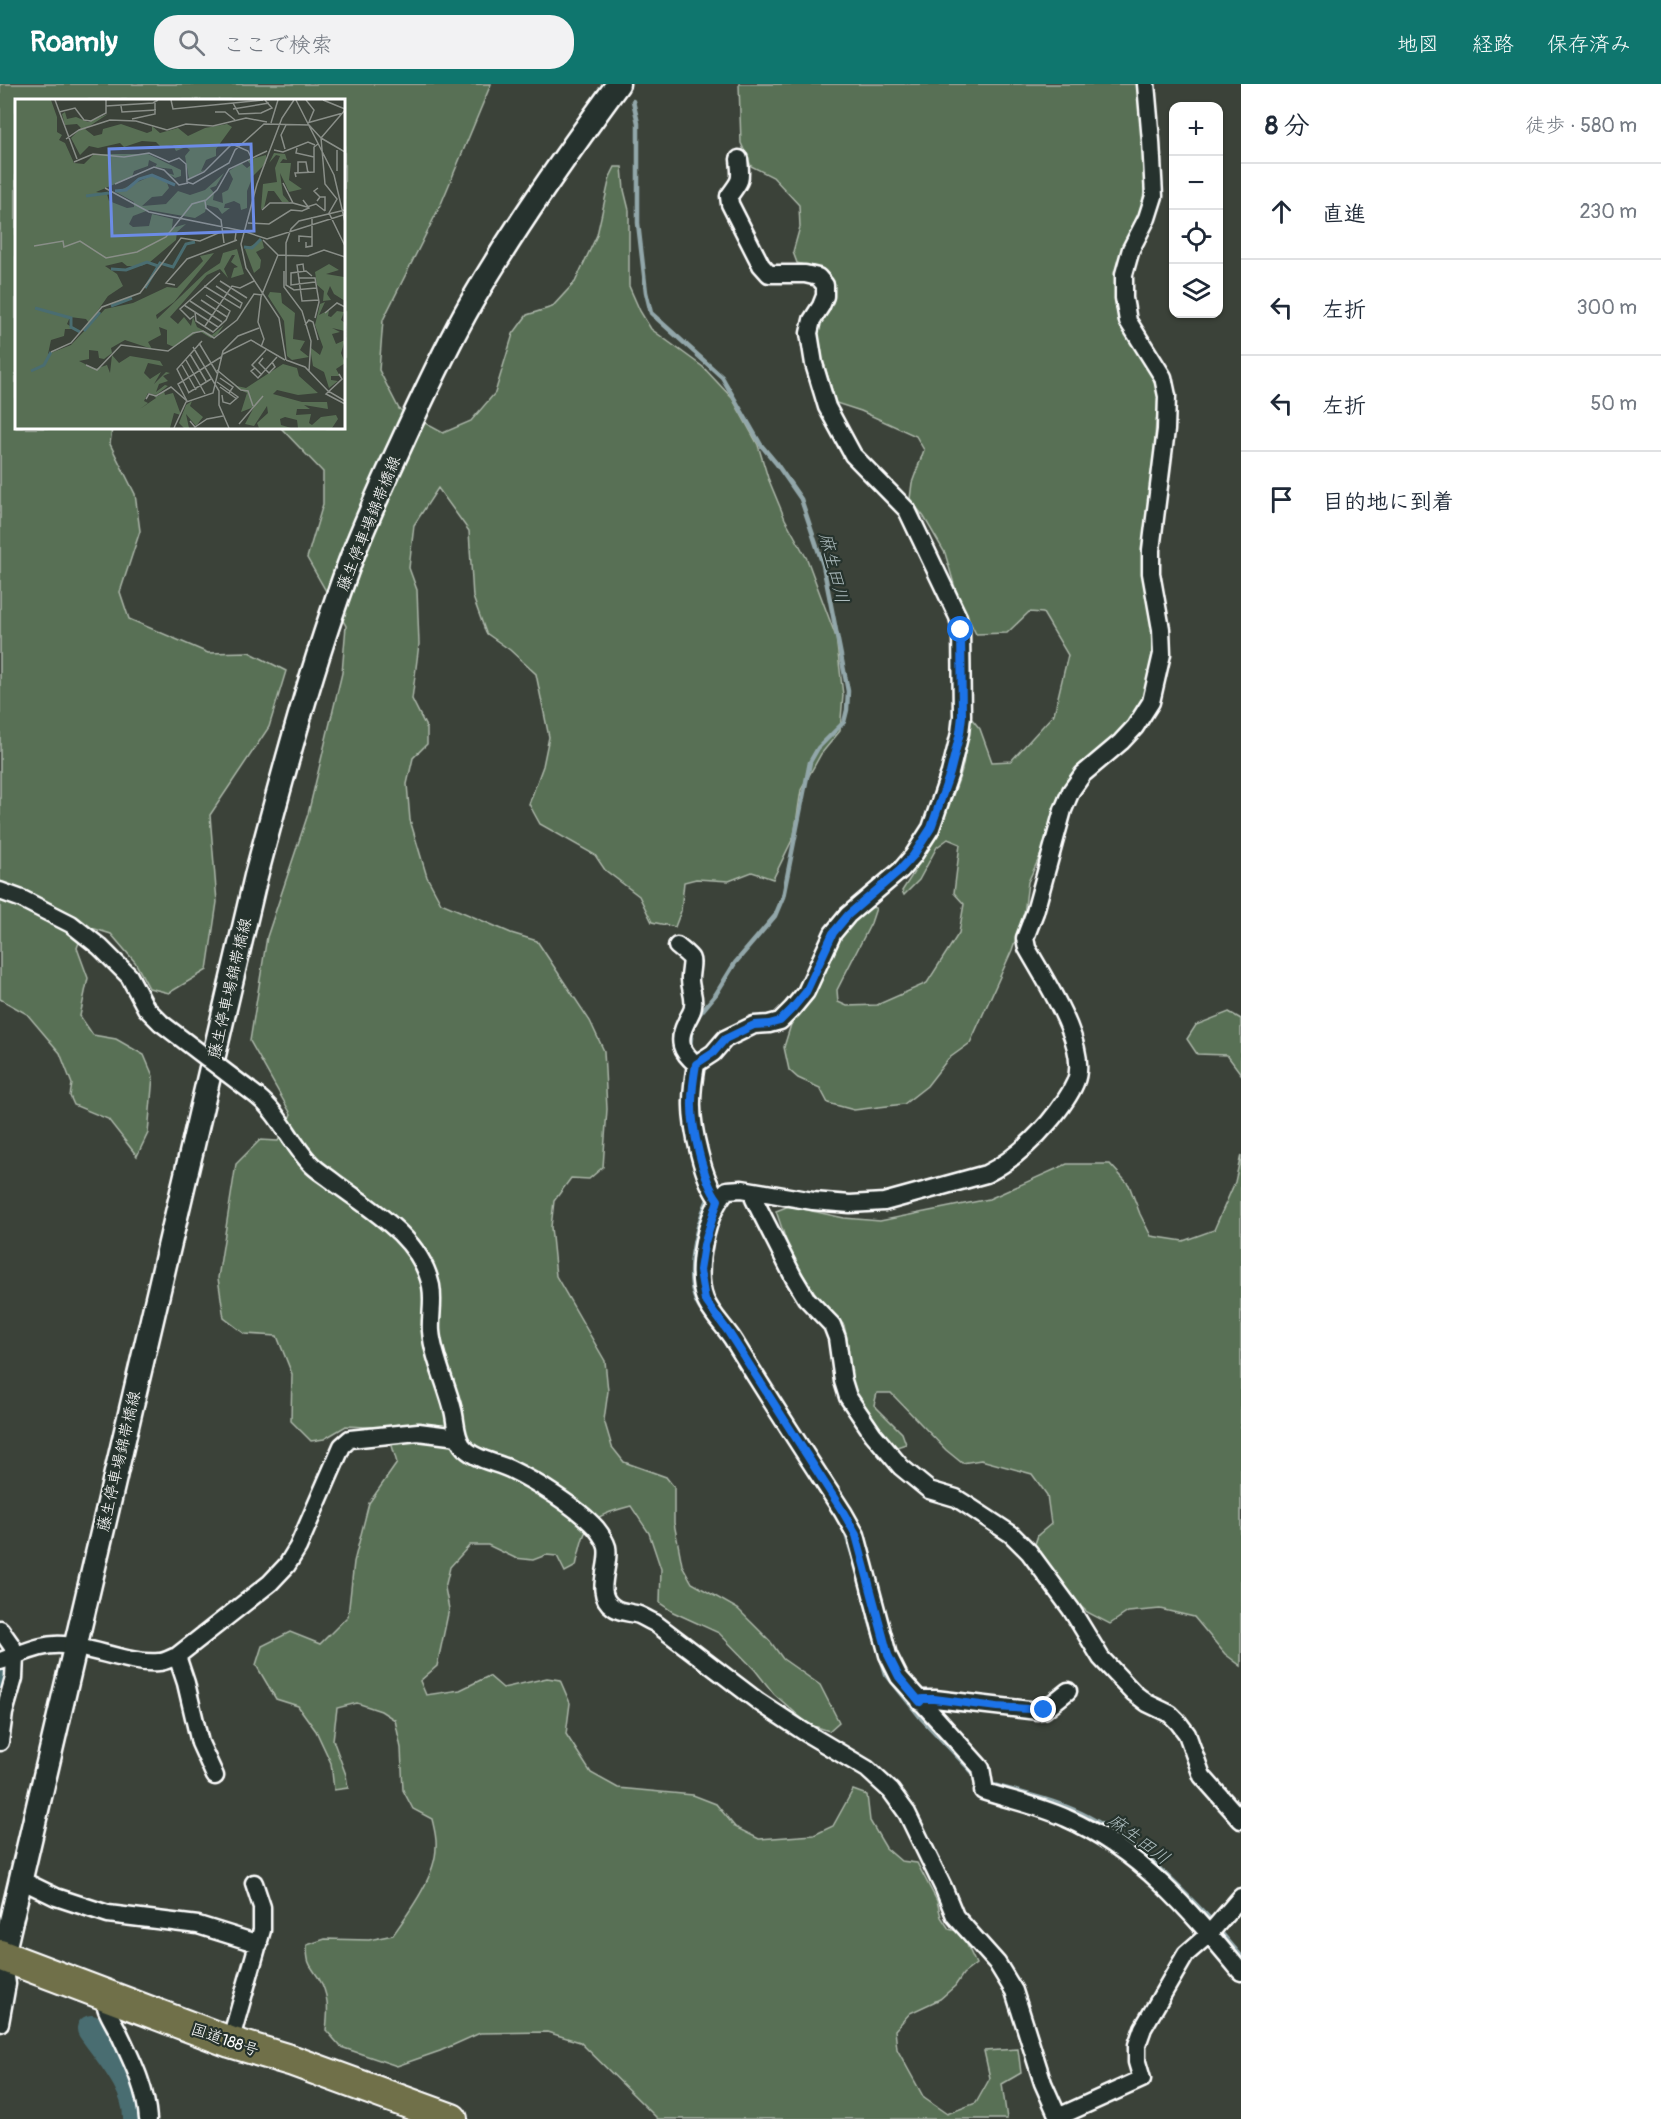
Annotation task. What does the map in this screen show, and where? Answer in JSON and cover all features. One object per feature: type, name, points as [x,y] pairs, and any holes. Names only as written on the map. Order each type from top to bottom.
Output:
[{"type":"highway","name":"国道188号","points":[[2,1955],[230,2042],[293,2061],[452,2119]]},
{"type":"main road","name":"藤生停車場錦帯橋線","points":[[2,1955],[256,876],[299,717],[329,621],[351,560],[392,463],[426,390],[471,304],[560,164],[618,84]]},
{"type":"street","points":[[1146,84],[1154,196],[1147,218],[1131,249],[1124,274],[1124,298],[1128,321],[1162,376],[1167,396],[1166,430],[1151,550],[1151,573],[1161,629],[1162,654],[1151,702],[1135,727],[1083,774],[1071,791],[1063,810],[1035,912],[1025,938],[1027,948],[1074,1039],[1079,1063],[1076,1082],[1061,1107],[1036,1137],[1001,1167],[986,1174],[884,1202],[850,1204],[742,1189],[727,1190],[718,1200],[704,1245],[700,1270],[705,1300],[729,1333],[856,1535],[888,1655],[899,1677],[981,1768],[983,1791],[1065,1817],[1132,1856],[1168,1888],[1241,1972]]},
{"type":"street","points":[[696,1064],[713,1053],[725,1039],[754,1025],[780,1021],[806,992],[833,933],[848,915],[913,856],[931,828],[960,733],[962,716],[961,630],[958,617],[907,510],[853,455],[827,407],[809,341],[812,320],[825,296],[825,285],[818,277],[805,274],[769,274],[761,265],[730,204],[729,196],[739,184],[741,177],[739,159]]},
{"type":"street","points":[[0,891],[22,899],[71,924],[100,947],[129,976],[146,1008],[161,1023],[257,1096],[276,1114],[292,1143],[311,1165],[379,1215],[409,1241],[423,1264],[431,1285],[433,1306],[431,1332],[454,1411],[458,1437],[470,1453],[533,1481],[594,1526],[603,1537],[607,1548],[603,1583],[604,1594],[610,1605],[655,1623],[759,1702],[867,1769],[891,1791],[907,1813],[955,1916],[998,1962],[1014,1991],[1043,2083],[1059,2118],[1142,2079],[1137,2062],[1137,2046],[1143,2028],[1186,1954],[1209,1934],[1241,1897]]},
{"type":"street","points":[[677,946],[693,962],[690,978],[694,1004],[681,1035],[681,1048],[686,1056],[696,1064]]},
{"type":"street","points":[[696,1064],[692,1102],[693,1117],[704,1171],[718,1200]]},
{"type":"street","points":[[754,1192],[754,1199],[794,1278],[806,1298],[832,1325],[837,1338],[843,1381],[848,1397],[873,1434],[902,1467],[929,1490],[956,1498],[1011,1534],[1029,1552],[1071,1609],[1101,1658],[1134,1693],[1147,1703],[1170,1714],[1178,1722],[1187,1734],[1202,1776],[1241,1820]]},
{"type":"street","points":[[7,1659],[45,1646],[62,1645],[147,1662],[160,1662],[177,1656],[270,1584],[287,1565],[303,1537],[342,1446],[350,1439],[418,1432],[458,1437]]},
{"type":"street","points":[[0,1629],[12,1646],[7,1659],[14,1678],[4,1713],[0,1742]]},
{"type":"street","points":[[177,1656],[186,1683],[200,1743],[216,1776]]},
{"type":"street","points":[[920,1702],[922,1699],[934,1699],[1038,1711],[1044,1710],[1068,1690]]},
{"type":"street","points":[[21,1880],[56,1897],[108,1914],[198,1925],[259,1944]]},
{"type":"street","points":[[230,2042],[262,1930],[262,1907],[254,1883]]},
{"type":"street","points":[[0,2023],[7,1984],[2,1955]]},
{"type":"street","points":[[103,1994],[104,2006],[137,2071],[147,2106],[148,2119]]},
{"type":"green space","points":[[0,84],[491,84],[441,204],[383,320],[379,370],[399,409],[443,433],[471,421],[495,393],[513,334],[527,315],[552,307],[575,282],[597,235],[610,177],[615,167],[622,167],[629,210],[629,286],[651,329],[703,367],[732,398],[758,445],[768,478],[785,519],[807,559],[836,637],[843,695],[840,731],[821,754],[801,790],[794,836],[773,879],[752,872],[729,881],[696,879],[684,882],[681,911],[675,927],[652,922],[639,896],[605,870],[595,855],[540,824],[529,804],[543,766],[549,737],[536,674],[510,650],[486,633],[473,597],[469,531],[438,488],[414,525],[409,568],[417,590],[419,644],[412,699],[427,729],[427,744],[413,758],[407,784],[410,820],[427,877],[441,903],[511,933],[537,941],[590,1021],[604,1051],[607,1109],[603,1167],[589,1179],[571,1178],[554,1201],[551,1227],[556,1276],[605,1361],[608,1391],[604,1420],[612,1447],[624,1462],[666,1477],[674,1487],[674,1523],[682,1565],[692,1583],[738,1609],[770,1641],[783,1659],[820,1685],[839,1722],[829,1731],[808,1724],[774,1694],[755,1670],[719,1633],[673,1612],[660,1603],[661,1569],[649,1533],[631,1506],[605,1514],[590,1524],[582,1540],[576,1566],[565,1572],[557,1556],[546,1555],[533,1560],[515,1558],[488,1545],[470,1545],[450,1567],[445,1588],[449,1609],[437,1666],[420,1681],[426,1695],[460,1690],[489,1676],[503,1688],[547,1678],[560,1680],[570,1703],[566,1734],[591,1773],[618,1788],[693,1795],[716,1804],[735,1827],[759,1839],[814,1835],[833,1826],[853,1790],[867,1795],[870,1821],[886,1848],[901,1861],[917,1863],[937,1901],[941,1917],[949,1929],[961,1932],[976,1964],[963,1974],[955,1986],[940,1999],[910,2013],[895,2030],[897,2049],[924,2098],[947,2114],[976,2103],[990,2078],[984,2051],[1018,2049],[1021,2073],[1002,2084],[1007,2119],[658,2119],[580,2042],[547,2032],[480,2033],[440,2051],[397,2066],[341,2047],[326,2030],[326,1995],[309,1963],[307,1945],[325,1939],[369,1940],[393,1935],[427,1882],[432,1870],[436,1847],[435,1833],[432,1819],[413,1809],[403,1790],[401,1748],[395,1720],[381,1711],[357,1703],[337,1708],[333,1740],[346,1775],[348,1788],[334,1790],[331,1763],[316,1731],[298,1706],[276,1699],[256,1665],[262,1646],[290,1632],[320,1644],[348,1616],[354,1562],[369,1503],[397,1463],[387,1428],[346,1426],[324,1439],[311,1441],[291,1421],[292,1374],[277,1336],[245,1334],[224,1318],[218,1278],[236,1164],[260,1140],[278,1141],[291,1114],[250,1041],[267,937],[308,814],[342,673],[346,626],[307,558],[323,504],[323,472],[282,429],[345,429],[345,99],[15,99],[15,429],[112,429],[110,444],[135,494],[140,531],[120,592],[129,619],[208,653],[249,652],[286,671],[269,727],[210,815],[217,902],[207,970],[169,993],[149,988],[135,962],[111,934],[85,926],[77,948],[88,978],[80,1016],[93,1035],[116,1039],[144,1055],[153,1076],[148,1133],[137,1156],[108,1119],[74,1105],[70,1096],[72,1084],[60,1053],[27,1014],[0,999]]},
{"type":"green space","points":[[739,84],[1138,84],[1146,174],[1142,207],[1129,242],[1127,314],[1161,389],[1156,422],[1146,595],[1156,647],[1143,700],[1125,726],[1080,766],[1063,789],[1047,841],[1028,882],[1024,914],[1012,950],[970,1043],[948,1059],[927,1086],[904,1104],[854,1110],[828,1103],[820,1088],[798,1078],[789,1070],[784,1047],[793,1018],[840,936],[869,907],[876,908],[871,923],[837,990],[838,1002],[847,1006],[877,1005],[927,983],[959,933],[964,904],[954,893],[960,844],[948,839],[937,847],[919,880],[904,895],[902,891],[935,834],[956,788],[963,766],[971,718],[980,729],[992,762],[1011,761],[1054,714],[1068,655],[1043,613],[1029,612],[1007,633],[976,634],[958,598],[945,553],[924,517],[910,499],[912,483],[924,450],[916,436],[861,411],[836,403],[820,351],[818,325],[831,285],[825,271],[797,263],[793,252],[800,227],[799,205],[773,177],[751,166],[741,143]]},
{"type":"green space","points":[[1229,1012],[1241,1019],[1241,1074],[1227,1055],[1197,1054],[1187,1039],[1196,1025]]},
{"type":"green space","points":[[1241,1155],[1241,1666],[1225,1654],[1194,1617],[1160,1609],[1128,1612],[1110,1624],[1087,1612],[1054,1581],[1034,1547],[1038,1535],[1051,1524],[1047,1495],[1032,1474],[981,1460],[962,1463],[946,1450],[891,1393],[877,1393],[874,1405],[902,1433],[906,1444],[897,1447],[876,1428],[854,1395],[847,1371],[848,1344],[844,1325],[819,1299],[792,1258],[776,1211],[789,1206],[844,1218],[880,1221],[989,1199],[1067,1164],[1110,1164],[1129,1185],[1151,1236],[1183,1241],[1214,1230],[1235,1182]]},
{"type":"waterway","name":"麻生田川","points":[[633,101],[638,123],[638,223],[646,292],[651,313],[722,377],[761,445],[801,499],[823,565],[848,691],[844,722],[818,748],[810,762],[783,897],[775,916],[735,963],[716,994],[697,1017]]},
{"type":"waterway","name":"麻生田川","points":[[690,1048],[692,1027]]},
{"type":"waterway","name":"麻生田川","points":[[703,1313],[696,1301],[691,1272],[695,1240],[709,1197],[707,1195]]},
{"type":"waterway","name":"麻生田川","points":[[723,1339],[750,1382]]},
{"type":"waterway","name":"麻生田川","points":[[844,1528],[855,1563]]},
{"type":"waterway","name":"麻生田川","points":[[869,1618],[886,1674],[922,1719],[976,1776]]},
{"type":"waterway","points":[[0,1670],[0,1675]]},
{"type":"waterway","name":"麻生田川","points":[[993,1785],[1060,1804],[1100,1823],[1152,1862],[1213,1922]]},
{"type":"waterway","name":"麻生田川","points":[[1218,1929],[1241,1956]]},
{"type":"waterway","points":[[91,2029],[128,2083],[133,2095],[137,2119]]},
{"type":"route","points":[[961,630],[962,716],[960,733],[950,773],[931,828],[913,856],[900,870],[848,915],[833,933],[806,992],[792,1009],[780,1021],[754,1025],[725,1039],[713,1053],[696,1064],[692,1102],[693,1117],[704,1171],[718,1200],[710,1220],[700,1270],[705,1300],[729,1333],[856,1535],[888,1655],[899,1677],[920,1702],[922,1699],[934,1699],[1044,1710]]}]
